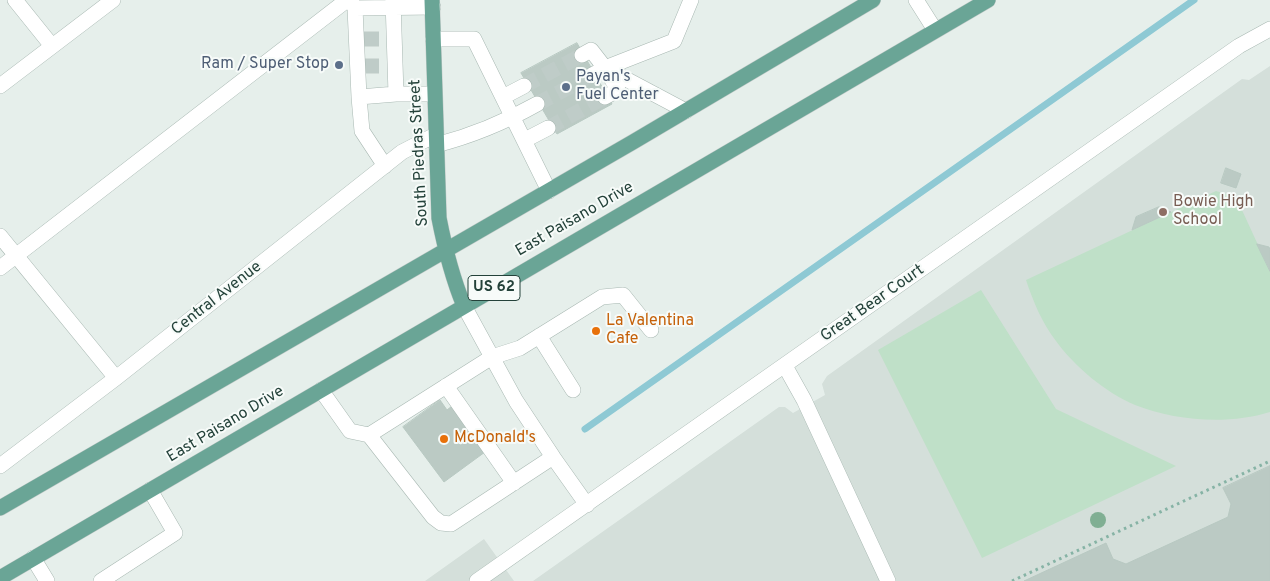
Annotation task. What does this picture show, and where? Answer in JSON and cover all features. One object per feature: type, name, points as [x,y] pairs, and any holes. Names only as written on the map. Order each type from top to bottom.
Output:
[{"type":"main road","points":[[0,508],[686,111],[873,0]]},
{"type":"main road","name":"East Paisano Drive","points":[[0,578],[988,0]]},
{"type":"main road","name":"South Piedras Street","points":[[433,3],[434,94],[439,218],[445,250],[464,306]]},
{"type":"street","points":[[15,0],[52,46]]},
{"type":"street","points":[[0,86],[113,0]]},
{"type":"street","points":[[598,71],[674,41],[691,0]]},
{"type":"street","points":[[916,0],[935,30]]},
{"type":"street","points":[[351,3],[360,39],[359,97],[362,131],[385,166]]},
{"type":"street","points":[[0,268],[351,3],[433,3]]},
{"type":"street","points":[[393,4],[389,39],[390,66],[396,94]]},
{"type":"street","name":"Great Bear Court","points":[[477,581],[1239,46],[1270,29]]},
{"type":"street","points":[[433,38],[474,39],[549,190]]},
{"type":"street","points":[[582,55],[591,50],[598,71],[618,90],[605,97]]},
{"type":"street","points":[[598,71],[686,111]]},
{"type":"street","points":[[503,97],[524,86]]},
{"type":"street","points":[[359,97],[396,94],[434,94]]},
{"type":"street","name":"Central Avenue","points":[[0,466],[116,378],[404,150],[436,140],[463,138],[513,117],[537,104]]},
{"type":"street","points":[[525,140],[548,128]]},
{"type":"street","points":[[0,236],[116,378]]},
{"type":"street","points":[[369,435],[492,357],[520,348],[602,296],[623,295],[651,330]]},
{"type":"street","name":"South Piedras Street","points":[[464,306],[516,401],[587,505]]},
{"type":"street","points":[[539,336],[573,390]]},
{"type":"street","points":[[784,366],[804,400],[888,581]]},
{"type":"street","points":[[446,386],[514,483]]},
{"type":"street","points":[[321,390],[350,431],[369,435],[433,517],[441,523],[451,524],[553,457]]},
{"type":"street","points":[[102,581],[175,533],[150,490]]},
{"type":"street","points":[[33,558],[48,581]]},
{"type":"path","points":[[1012,581],[1270,461]]},
{"type":"shaded area","name":"Bowie High School","points":[[1270,66],[1270,581],[533,581],[779,407],[785,407],[793,413],[825,395],[822,384],[827,376],[1242,79],[1249,80]]},
{"type":"shaded area","points":[[484,539],[514,581],[425,581]]},
{"type":"green space","points":[[1216,191],[1236,197],[1270,271],[1270,412],[1237,419],[1220,420],[1167,415],[1124,400],[1102,386],[1081,369],[1063,350],[1046,327],[1026,280]]},
{"type":"green space","points":[[981,290],[1056,409],[1176,466],[982,558],[878,350]]},
{"type":"building","name":"Payan's Fuel Center","points":[[577,43],[612,104],[557,134],[521,73]]},
{"type":"building","points":[[1226,168],[1241,174],[1236,188],[1221,183]]},
{"type":"building","points":[[1159,207],[1171,212],[1132,230],[1136,217]]},
{"type":"building","points":[[1257,244],[1269,247],[1270,271]]},
{"type":"building","name":"McDonald's","points":[[440,400],[447,410],[452,406],[485,452],[444,482],[403,427]]},
{"type":"building","points":[[1270,466],[1270,581],[1024,581],[1106,543],[1113,559],[1126,564],[1228,517],[1231,504],[1223,488]]},
{"type":"waterway","points":[[585,429],[1194,0]]},
{"type":"tunnel","points":[[364,39],[384,39]]},
{"type":"tunnel","points":[[524,86],[582,55]]},
{"type":"tunnel","points":[[364,66],[384,66]]},
{"type":"tunnel","points":[[537,104],[592,75]]},
{"type":"tunnel","points":[[548,128],[605,97]]},
{"type":"place","name":"Ram / Super Stop","points":[[339,65]]},
{"type":"place","name":"Payan's Fuel Center","points":[[566,87]]},
{"type":"place","name":"Bowie High School","points":[[1163,212]]},
{"type":"place","name":"La Valentina Cafe","points":[[596,331]]},
{"type":"place","name":"McDonald's","points":[[444,439]]}]
